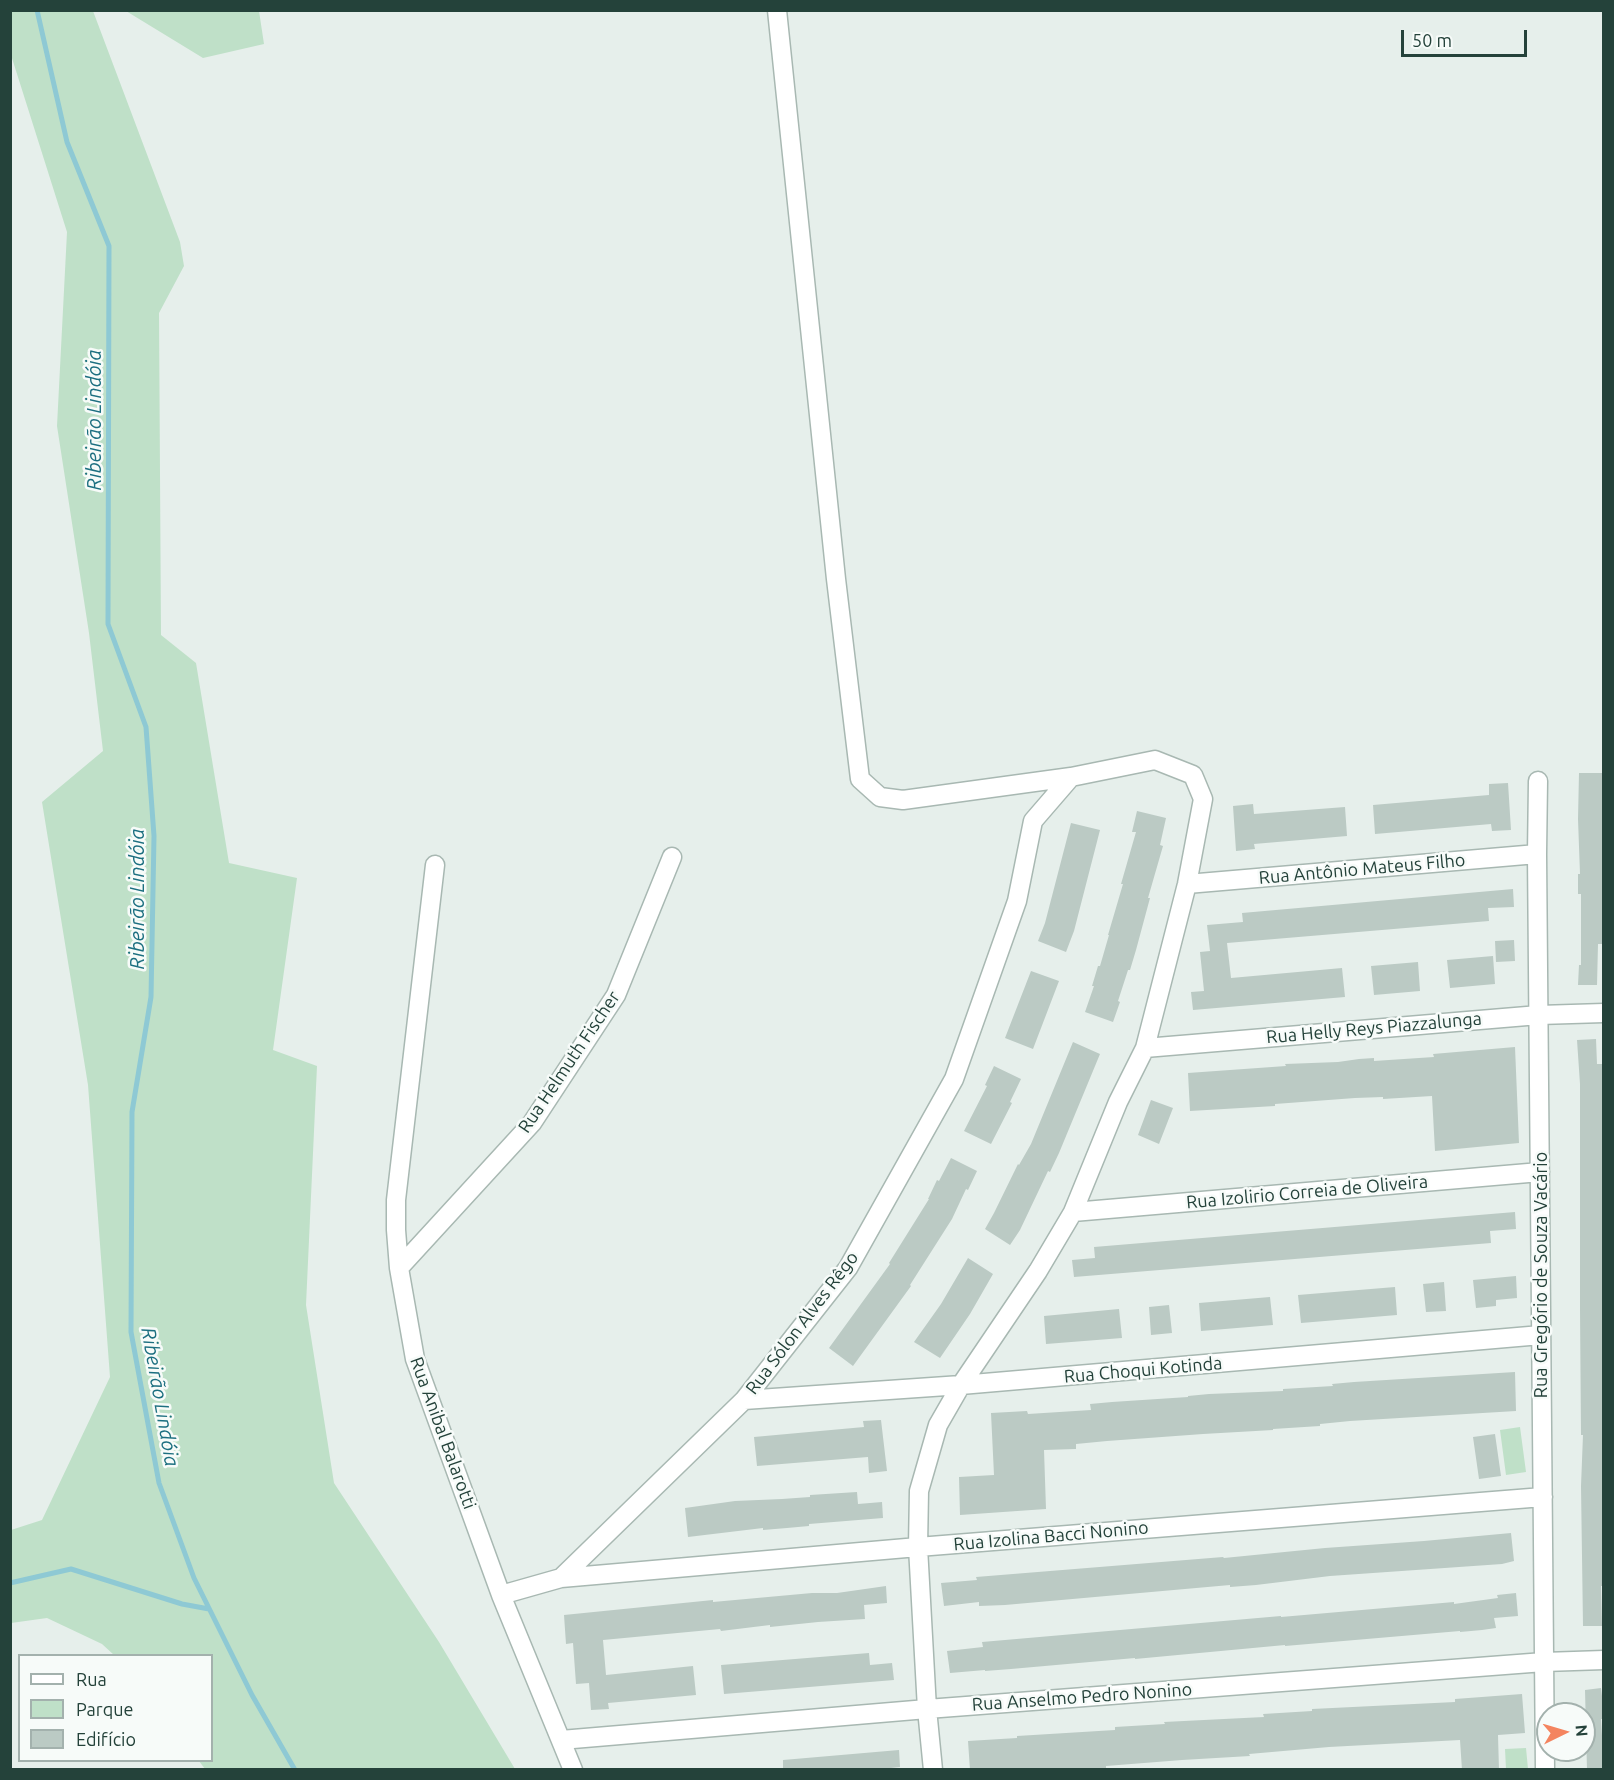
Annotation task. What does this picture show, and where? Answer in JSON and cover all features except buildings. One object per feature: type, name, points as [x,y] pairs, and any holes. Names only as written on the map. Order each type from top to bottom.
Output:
[{"type":"street","points":[[777,10],[836,579],[860,778],[880,797],[903,800],[1071,777],[1155,760],[1193,775],[1203,799],[1187,884],[1145,1048],[1118,1102],[1073,1212],[1038,1271],[961,1385],[938,1425],[919,1491],[918,1547],[927,1709],[933,1770]]},
{"type":"street","name":"Rua Sólon Alves Rêgo","points":[[501,1594],[561,1578],[744,1400],[848,1268],[954,1080],[1017,901],[1033,821],[1071,777]]},
{"type":"street","name":"Rua Gregório de Souza Vacário","points":[[1539,782],[1537,854],[1545,1770]]},
{"type":"street","name":"Rua Antônio Mateus Filho","points":[[1187,884],[1537,854]]},
{"type":"street","name":"Rua Helmuth Fischer","points":[[399,1268],[532,1123],[616,995],[672,857]]},
{"type":"street","name":"Rua Anibal Balarotti","points":[[435,865],[396,1200],[399,1268],[415,1359],[501,1594],[573,1770]]},
{"type":"street","name":"Rua Helly Reys Piazzalunga","points":[[1145,1048],[1539,1015],[1604,1013]]},
{"type":"street","name":"Rua Izolirio Correia de Oliveira","points":[[1073,1212],[1540,1172]]},
{"type":"street","name":"Rua Choqui Kotinda","points":[[744,1400],[961,1385],[1541,1335]]},
{"type":"street","name":"Rua Izolina Bacci Nonino","points":[[561,1578],[1543,1497]]},
{"type":"street","name":"Rua Anselmo Pedro Nonino","points":[[561,1740],[927,1709],[1544,1662],[1604,1660]]},
{"type":"green space","points":[[11,10],[93,11],[180,242],[184,266],[159,313],[161,635],[196,663],[229,863],[297,878],[273,1050],[317,1066],[306,1305],[334,1483],[439,1642],[515,1769],[205,1769],[200,1762],[213,1762],[213,1654],[113,1654],[102,1644],[47,1618],[11,1623],[11,1530],[42,1520],[110,1377],[88,1085],[42,802],[103,751],[89,633],[57,426],[67,232],[11,55]]},
{"type":"green space","points":[[126,11],[259,11],[264,44],[203,58]]},
{"type":"green space","points":[[1520,1427],[1526,1472],[1506,1475],[1500,1430]]},
{"type":"green space","points":[[1526,1748],[1528,1769],[1506,1769],[1505,1749]]},
{"type":"waterway","name":"Ribeirão Lindóia","points":[[37,10],[67,142],[109,246],[108,624],[146,727],[154,836],[151,997],[132,1112],[131,1332],[159,1483],[194,1578],[252,1695],[295,1770]]},
{"type":"waterway","points":[[10,1583],[71,1569],[182,1604],[209,1609]]}]
